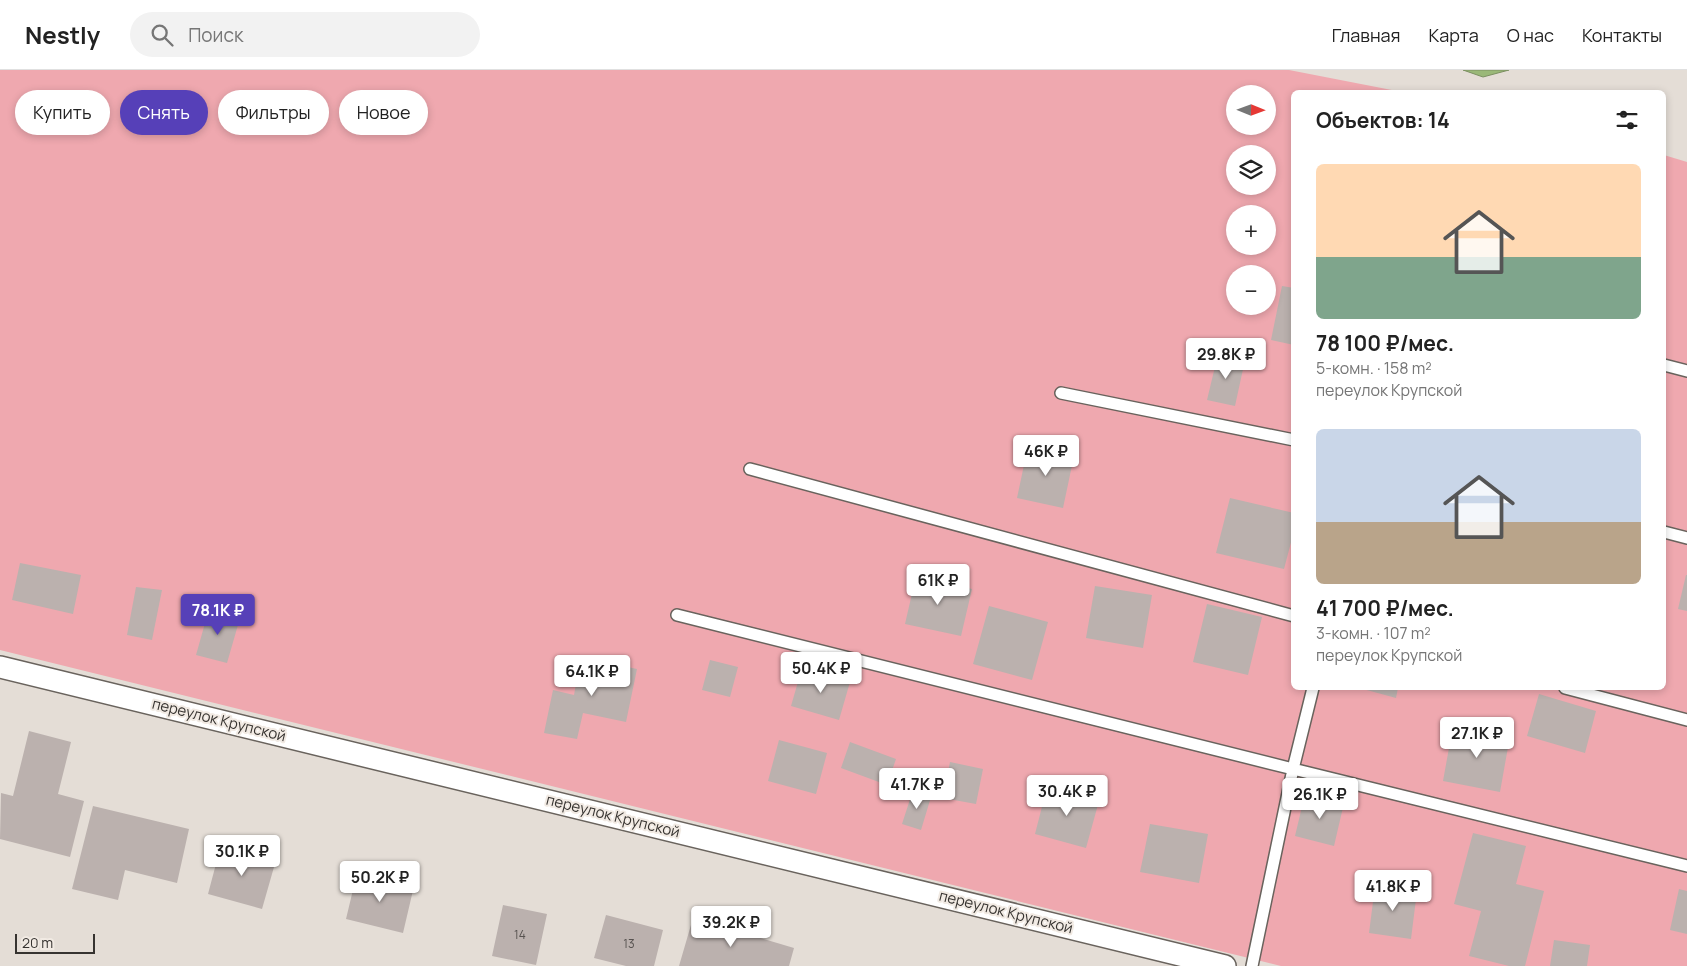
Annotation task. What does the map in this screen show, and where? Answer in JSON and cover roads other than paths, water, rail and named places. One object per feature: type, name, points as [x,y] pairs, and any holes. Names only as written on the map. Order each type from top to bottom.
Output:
[{"type":"street","name":"переулок Крупской","points":[[0,667],[1225,966]]},
{"type":"lane","points":[[1666,366],[1687,371]]},
{"type":"lane","points":[[1062,393],[1291,439]]},
{"type":"lane","points":[[750,469],[1291,615]]},
{"type":"lane","points":[[1666,533],[1687,538]]},
{"type":"lane","points":[[678,615],[1687,866]]},
{"type":"lane","points":[[1252,966],[1312,690]]},
{"type":"lane","points":[[1573,690],[1687,720]]}]
